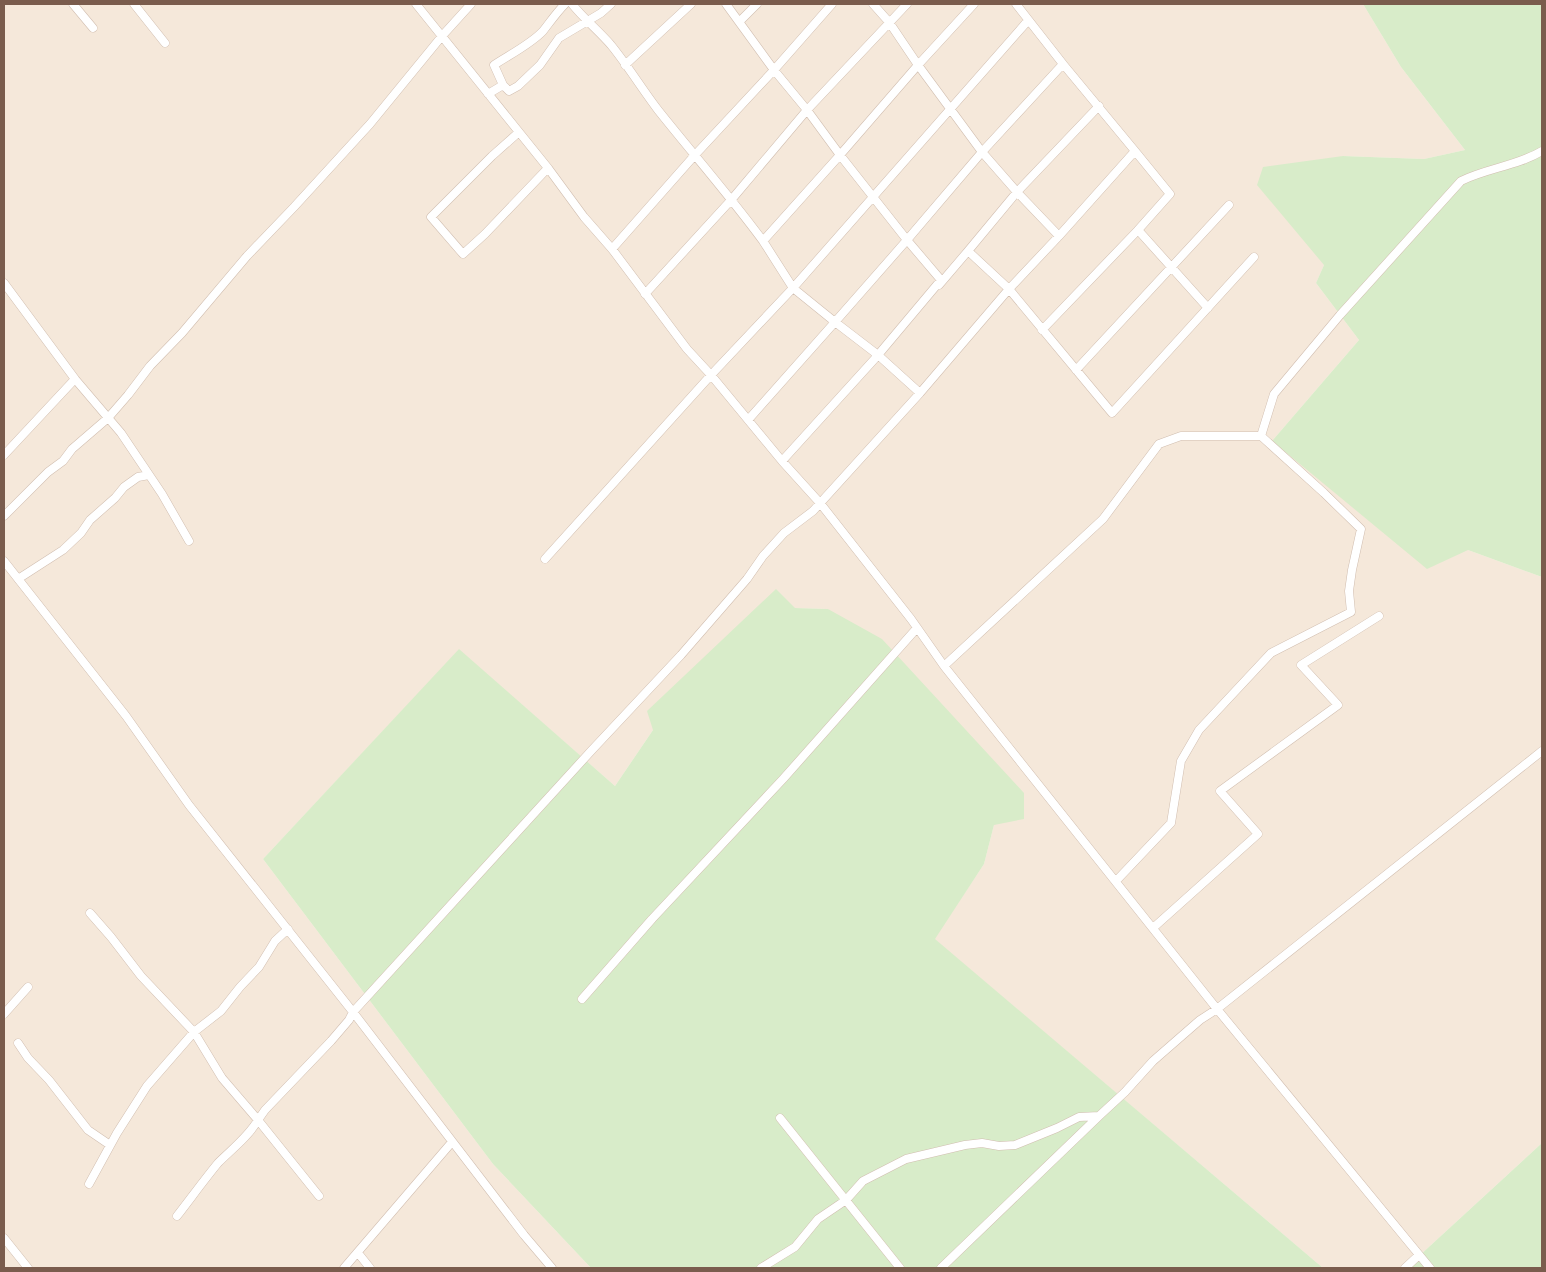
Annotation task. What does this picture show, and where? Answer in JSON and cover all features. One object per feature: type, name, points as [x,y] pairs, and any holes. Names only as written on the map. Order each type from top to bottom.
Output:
[{"type":"street","points":[[73,4],[93,28]]},
{"type":"street","points":[[134,4],[165,43]]},
{"type":"street","points":[[416,4],[548,168],[584,218],[612,249],[687,349],[820,503],[944,666],[1217,1009],[1430,1268]]},
{"type":"street","points":[[4,516],[48,472],[63,461],[72,449],[108,418],[150,366],[182,333],[247,256],[370,124],[442,36],[471,4]]},
{"type":"street","points":[[565,4],[542,32],[494,65],[503,85],[509,92],[540,65],[559,38],[601,13],[611,4]]},
{"type":"street","points":[[572,4],[612,47],[694,156],[732,199],[763,241],[793,288],[878,355],[920,393]]},
{"type":"street","points":[[625,65],[691,4]]},
{"type":"street","points":[[726,4],[840,155],[941,280],[878,355]]},
{"type":"street","points":[[740,21],[757,4]]},
{"type":"street","points":[[612,249],[832,4]]},
{"type":"street","points":[[873,4],[889,22],[950,110],[982,152],[1016,192],[1060,236]]},
{"type":"street","points":[[645,294],[732,199],[807,110],[907,4]]},
{"type":"street","points":[[763,241],[974,4]]},
{"type":"street","points":[[1016,4],[1170,194],[1042,330]]},
{"type":"street","points":[[545,559],[711,375],[793,288],[1029,21]]},
{"type":"street","points":[[748,420],[982,152],[1063,64]]},
{"type":"street","points":[[488,94],[503,85]]},
{"type":"street","points":[[782,461],[878,355],[1016,192],[1099,106]]},
{"type":"street","points":[[519,132],[431,217],[463,254],[485,234],[548,168]]},
{"type":"street","points":[[178,1216],[219,1163],[252,1130],[265,1110],[331,1041],[349,1020],[353,1012],[681,655],[747,579],[762,556],[784,533],[813,512],[920,393],[1009,289],[1060,236],[1136,151]]},
{"type":"street","points":[[1261,436],[1274,394],[1340,315],[1461,181],[1471,176],[1532,157],[1542,151]]},
{"type":"street","points":[[1076,370],[1229,204]]},
{"type":"street","points":[[1138,230],[1208,308]]},
{"type":"street","points":[[968,251],[1009,289],[1112,413],[1254,257]]},
{"type":"street","points":[[4,282],[75,379],[121,433],[149,474],[189,541]]},
{"type":"street","points":[[4,455],[75,379]]},
{"type":"street","points":[[944,666],[1103,519],[1159,444],[1181,436],[1261,436],[1361,529],[1352,570],[1351,612],[1271,653],[1199,730],[1181,761],[1171,823],[1116,881]]},
{"type":"street","points":[[18,579],[63,550],[124,487],[138,477],[149,474]]},
{"type":"street","points":[[4,561],[126,716],[189,805],[353,1012],[524,1235],[552,1268]]},
{"type":"street","points":[[1153,928],[1258,834],[1220,791],[1338,705],[1301,665],[1379,616]]},
{"type":"street","points":[[582,999],[652,919],[782,779],[916,628]]},
{"type":"street","points":[[941,1268],[1125,1092],[1153,1062],[1200,1020],[1217,1009],[1542,751]]},
{"type":"street","points":[[90,913],[141,976],[194,1032],[222,1078],[319,1196]]},
{"type":"street","points":[[89,1184],[110,1145],[147,1086],[194,1032],[222,1011],[259,966],[275,941],[288,929]]},
{"type":"street","points":[[4,1014],[28,987]]},
{"type":"street","points":[[18,1043],[28,1058],[49,1080],[88,1130],[110,1145]]},
{"type":"street","points":[[761,1268],[795,1247],[818,1219],[846,1200],[863,1180],[906,1159],[965,1145],[982,1143],[999,1146],[1016,1145],[1079,1118],[1099,1116]]},
{"type":"street","points":[[780,1118],[900,1268]]},
{"type":"street","points":[[344,1268],[452,1142]]},
{"type":"street","points":[[4,1238],[28,1268]]},
{"type":"street","points":[[358,1253],[370,1268]]},
{"type":"street","points":[[1406,1268],[1419,1254]]},
{"type":"shaded area","points":[[4,4],[1363,4],[1401,67],[1465,150],[1424,159],[1343,156],[1324,265],[1316,283],[1359,340],[1272,441],[1468,550],[1542,577],[1542,1143],[1406,1268],[1323,1268],[934,939],[984,864],[994,825],[828,609],[795,608],[653,730],[615,786],[459,650],[263,859],[493,1164],[591,1268],[4,1268]]},
{"type":"green space","points":[[1363,4],[1542,4],[1542,577],[1468,550],[1427,569],[1272,441],[1359,340],[1316,283],[1324,265],[1257,185],[1263,167],[1343,156],[1424,159],[1465,150],[1401,67]]},
{"type":"green space","points":[[776,589],[795,608],[828,609],[882,639],[1024,793],[1024,819],[994,825],[984,864],[935,939],[1323,1268],[591,1268],[493,1164],[263,859],[459,649],[615,786],[653,730],[647,711]]},
{"type":"green space","points":[[1542,1143],[1542,1268],[1406,1268]]}]
